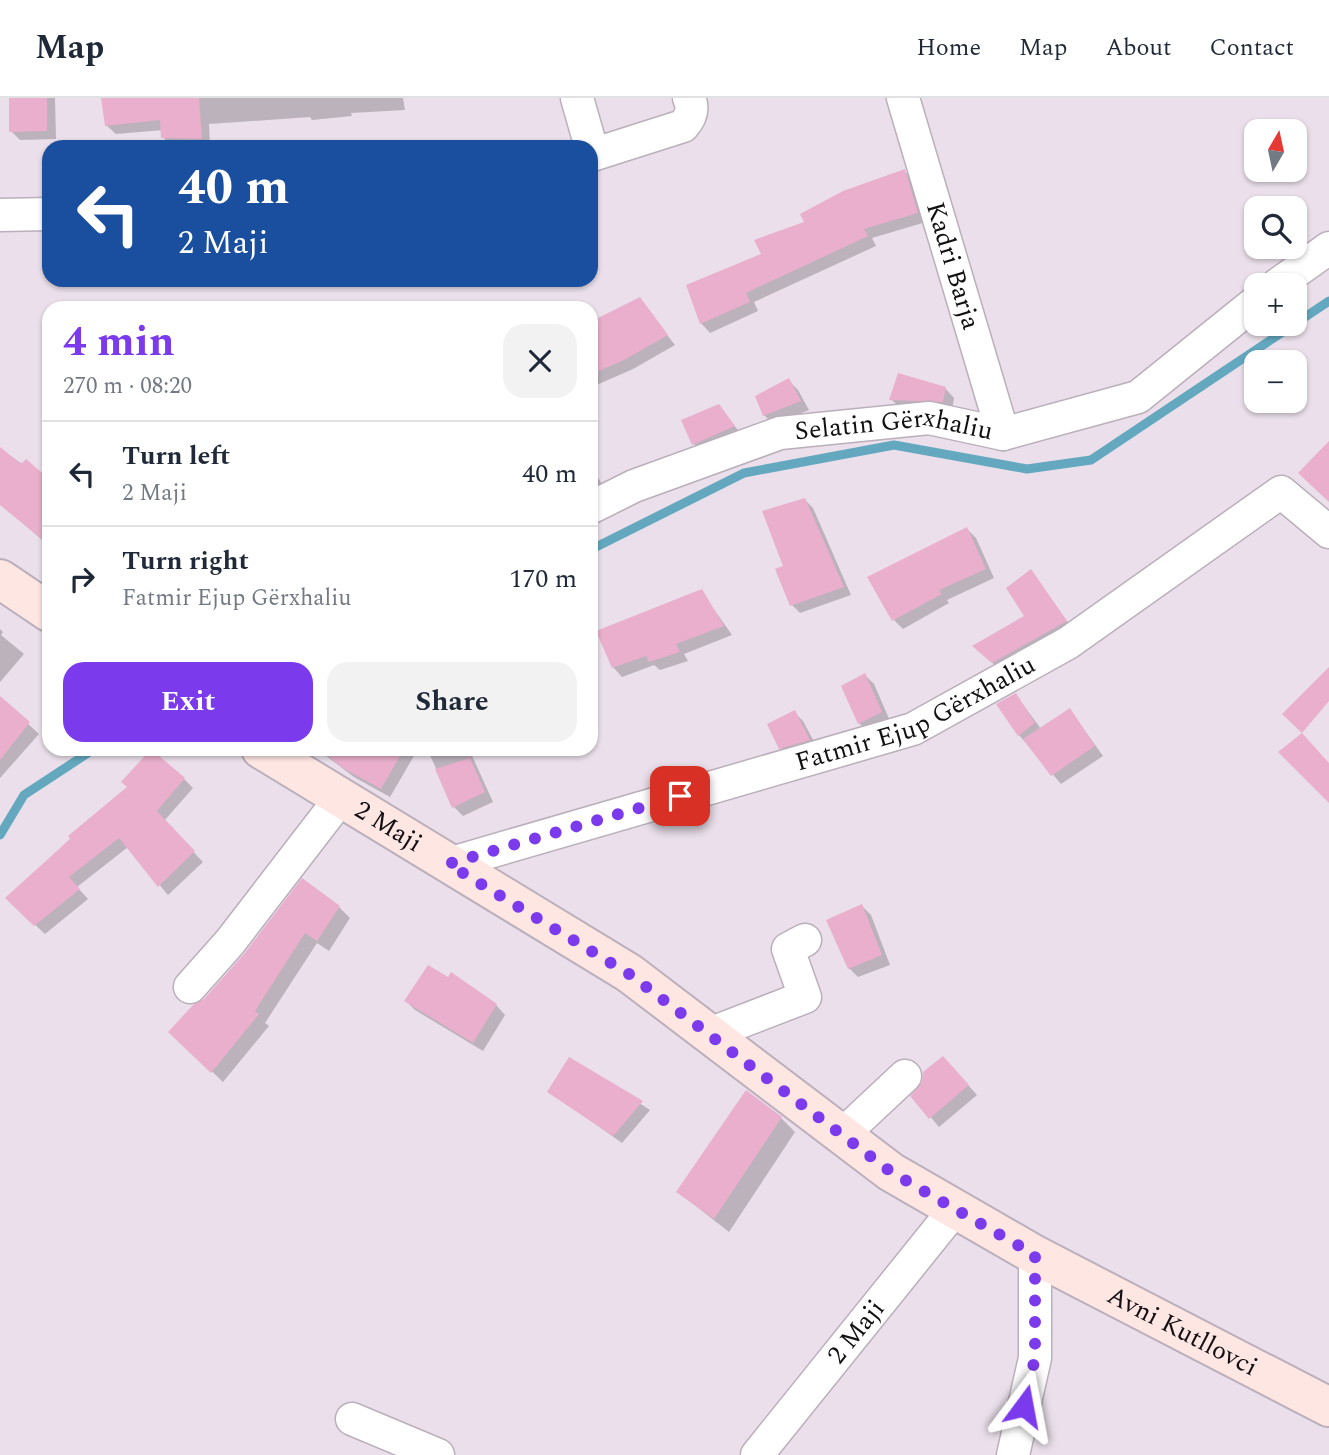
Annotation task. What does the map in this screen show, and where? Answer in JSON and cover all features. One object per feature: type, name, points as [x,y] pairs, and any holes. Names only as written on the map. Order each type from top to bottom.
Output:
[{"type":"street","points":[[578,98],[589,140]]},
{"type":"street","points":[[598,149],[683,126],[690,119],[690,98]]},
{"type":"street","name":"Kadri Barja","points":[[903,98],[1003,434]]},
{"type":"street","points":[[0,215],[42,215]]},
{"type":"street","points":[[1294,273],[1329,248]]},
{"type":"street","name":"Selatin Gërxhaliu","points":[[598,504],[634,486],[780,433],[929,418],[1003,434],[1138,397],[1244,312]]},
{"type":"street","name":"Fatmir Ejup Gërxhaliu","points":[[448,864],[913,729],[1068,643],[1280,492],[1329,532]]},
{"type":"street","points":[[0,579],[42,607]]},
{"type":"street","name":"2 Maji","points":[[272,756],[629,974],[891,1172],[1035,1255]]},
{"type":"street","name":"2 Maji","points":[[190,987],[230,942],[340,799]]},
{"type":"street","points":[[709,1034],[805,997],[788,950],[805,940]]},
{"type":"street","points":[[842,1135],[905,1076]]},
{"type":"street","name":"2 Maji","points":[[757,1455],[955,1209]]},
{"type":"street","points":[[1013,1455],[1035,1358],[1035,1255]]},
{"type":"street","name":"Avni Kutllovci","points":[[1035,1255],[1329,1407]]},
{"type":"street","points":[[352,1419],[438,1455]]},
{"type":"building","points":[[9,98],[47,98],[47,131],[9,132]]},
{"type":"building","points":[[101,98],[199,98],[202,139],[161,138],[160,120],[105,126]]},
{"type":"building","points":[[905,169],[918,213],[864,229],[868,236],[746,293],[750,302],[700,324],[686,285],[761,254],[754,240],[804,222],[800,214],[843,191]]},
{"type":"building","points":[[640,297],[668,335],[598,371],[598,318]]},
{"type":"building","points":[[898,373],[946,387],[943,402],[889,400]]},
{"type":"building","points":[[789,378],[801,401],[763,416],[755,396]]},
{"type":"building","points":[[719,404],[735,426],[692,445],[681,420]]},
{"type":"building","points":[[1329,441],[1329,502],[1298,473]]},
{"type":"building","points":[[0,447],[21,464],[26,459],[42,473],[42,539],[0,505]]},
{"type":"building","points":[[805,498],[844,587],[790,606],[775,569],[783,566],[762,511]]},
{"type":"building","points":[[967,527],[986,569],[939,590],[942,594],[892,621],[867,577]]},
{"type":"building","points":[[1031,569],[1067,621],[992,663],[972,646],[1024,616],[1006,588]]},
{"type":"building","points":[[702,589],[724,626],[676,644],[680,652],[649,662],[646,656],[612,668],[598,630]]},
{"type":"building","points":[[1329,667],[1329,701],[1302,733],[1282,714]]},
{"type":"building","points":[[865,673],[882,712],[858,724],[841,686]]},
{"type":"building","points":[[1016,693],[1035,723],[1018,736],[996,704]]},
{"type":"building","points":[[0,696],[30,722],[0,760]]},
{"type":"building","points":[[1070,708],[1095,746],[1051,776],[1023,739]]},
{"type":"building","points":[[795,710],[810,740],[779,749],[767,724]]},
{"type":"building","points":[[1302,733],[1329,763],[1329,803],[1278,752]]},
{"type":"building","points":[[145,756],[159,756],[185,778],[157,811],[195,851],[158,887],[119,838],[69,877],[80,889],[34,926],[5,898],[70,839],[68,836],[127,787],[121,782]]},
{"type":"building","points":[[328,756],[400,756],[381,789],[343,768]]},
{"type":"building","points":[[470,758],[485,792],[452,808],[435,769]]},
{"type":"building","points":[[302,878],[340,906],[317,941],[305,933],[255,1011],[259,1014],[211,1073],[168,1032],[193,1005],[204,999],[244,954]]},
{"type":"building","points":[[862,904],[882,955],[848,969],[826,920]]},
{"type":"building","points":[[428,965],[448,977],[451,972],[497,1004],[473,1043],[404,1001]]},
{"type":"building","points":[[943,1056],[969,1085],[929,1119],[910,1096],[922,1082],[923,1072]]},
{"type":"building","points":[[569,1057],[643,1101],[613,1136],[547,1092]]},
{"type":"building","points":[[746,1090],[782,1117],[714,1219],[676,1192]]},
{"type":"waterway","points":[[598,546],[744,473],[894,445],[1027,469],[1091,460],[1329,301]]},
{"type":"waterway","points":[[0,835],[24,795],[83,756]]},
{"type":"route","points":[[680,796],[448,864],[629,974],[891,1172],[1035,1255],[1035,1358],[1024,1406]]}]
